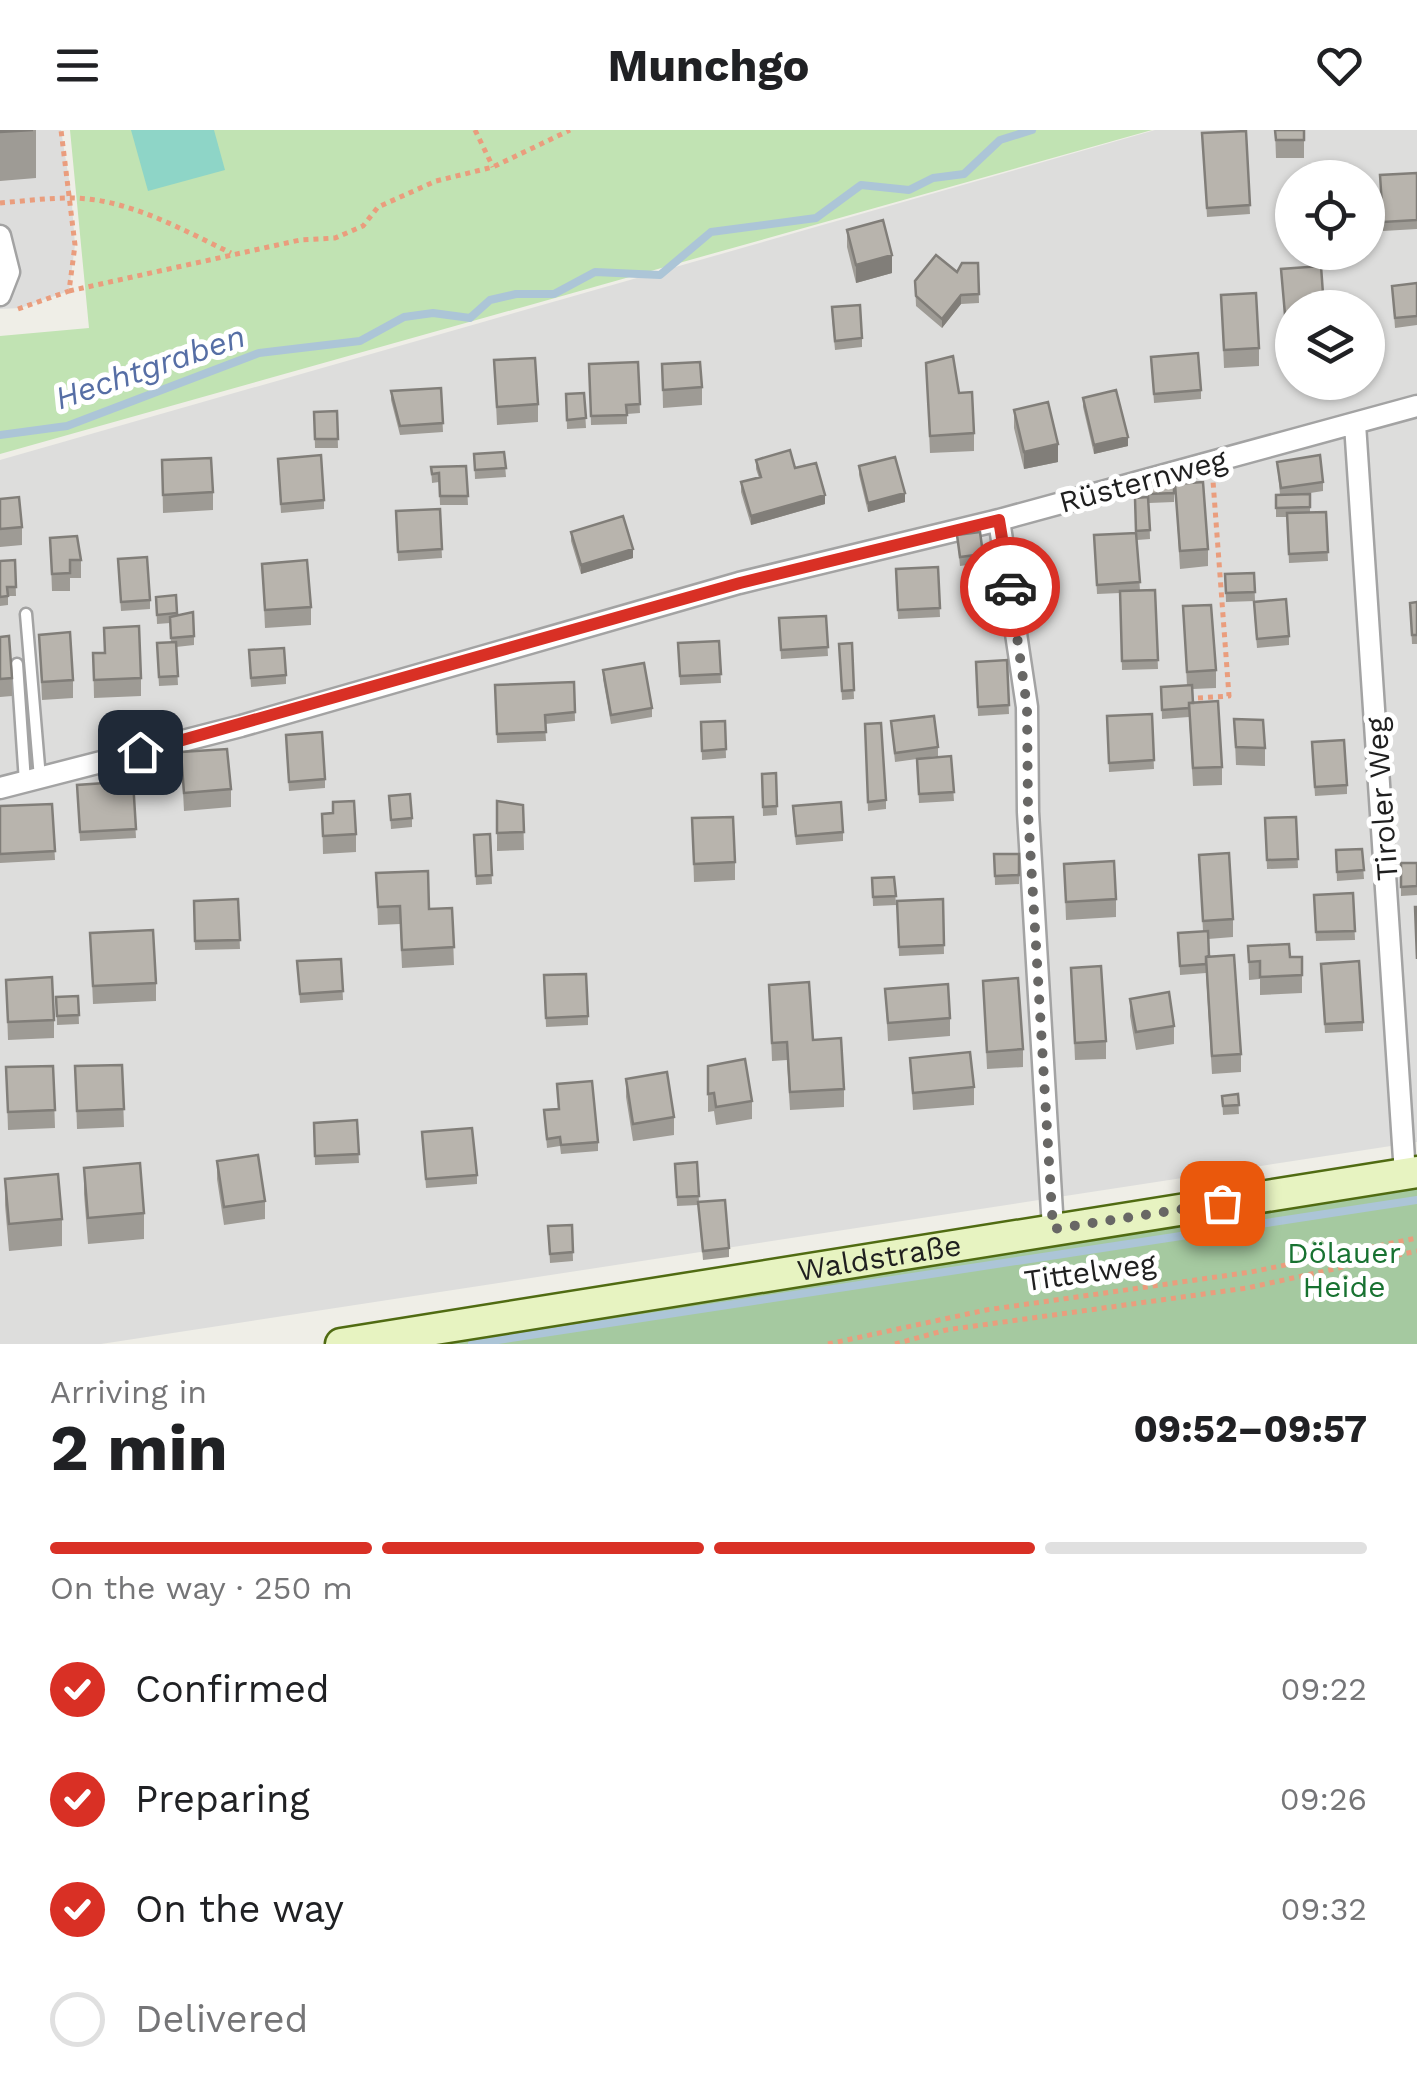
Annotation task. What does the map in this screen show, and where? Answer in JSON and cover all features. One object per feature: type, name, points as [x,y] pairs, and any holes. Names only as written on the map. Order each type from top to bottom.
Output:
[{"type":"main road","name":"Waldstraße","points":[[341,1344],[1411,1173]]},
{"type":"street","points":[[0,236],[9,272],[5,302]]},
{"type":"street","name":"Rüsternweg","points":[[0,788],[259,721],[740,583],[999,520],[1417,406]]},
{"type":"street","name":"Tiroler Weg","points":[[1355,424],[1411,1173]]},
{"type":"street","points":[[999,520],[1027,707],[1028,812],[1053,1229]]},
{"type":"lane","points":[[26,614],[33,780]]},
{"type":"lane","points":[[17,664],[33,780]]},
{"type":"path","points":[[61,130],[75,244],[69,291]]},
{"type":"path","points":[[475,130],[493,168]]},
{"type":"path","points":[[5,302],[335,238],[363,226],[378,207],[436,180],[493,168],[570,130]]},
{"type":"path","points":[[0,202],[71,198],[156,217],[234,255]]},
{"type":"path","points":[[1198,698],[1229,696],[1213,475]]},
{"type":"path","name":"Tittelweg","points":[[828,1344],[986,1310],[1251,1272],[1417,1238]]},
{"type":"path","points":[[895,1344],[946,1330],[1247,1288],[1417,1251]]},
{"type":"shaded area","points":[[0,130],[61,130],[71,192],[75,245],[69,291],[20,308],[0,309]]},
{"type":"shaded area","points":[[131,130],[214,130],[225,170],[148,191]]},
{"type":"shaded area","points":[[1155,130],[1417,130],[1417,1142],[101,1344],[0,1344],[0,460]]},
{"type":"green space","points":[[70,130],[1152,130],[0,454],[0,336],[89,328]]},
{"type":"green space","name":"Dölauer Heide","points":[[1417,1185],[1417,1344],[410,1344]]},
{"type":"building","points":[[1275,130],[1304,130],[1304,140],[1276,140]]},
{"type":"building","points":[[1246,131],[1250,205],[1207,208],[1202,133]]},
{"type":"building","points":[[1417,173],[1417,220],[1385,222],[1385,175]]},
{"type":"building","points":[[883,220],[892,255],[856,265],[847,230]]},
{"type":"building","points":[[936,255],[957,272],[962,263],[978,263],[979,294],[961,295],[942,319],[916,296],[915,281]]},
{"type":"building","points":[[1281,270],[1321,270],[1323,290],[1283,290]]},
{"type":"building","points":[[1417,283],[1417,316],[1395,318],[1392,286]]},
{"type":"building","points":[[1256,293],[1259,348],[1224,350],[1221,295]]},
{"type":"building","points":[[860,305],[862,338],[835,341],[832,307]]},
{"type":"building","points":[[1198,353],[1201,390],[1154,394],[1151,357]]},
{"type":"building","points":[[953,356],[959,393],[972,392],[974,433],[930,436],[926,363]]},
{"type":"building","points":[[535,358],[538,404],[497,407],[494,360]]},
{"type":"building","points":[[638,362],[640,404],[626,405],[627,415],[591,416],[589,364]]},
{"type":"building","points":[[700,362],[702,387],[663,390],[662,364]]},
{"type":"building","points":[[441,388],[443,423],[400,426],[391,391]]},
{"type":"building","points":[[1116,390],[1128,437],[1094,445],[1083,398]]},
{"type":"building","points":[[584,393],[586,418],[567,420],[566,394]]},
{"type":"building","points":[[1048,402],[1058,444],[1024,452],[1014,410]]},
{"type":"building","points":[[337,411],[338,439],[315,439],[314,412]]},
{"type":"building","points":[[790,450],[795,468],[816,463],[825,495],[751,516],[741,482],[761,477],[756,460]]},
{"type":"building","points":[[504,452],[506,468],[475,470],[474,454]]},
{"type":"building","points":[[321,455],[324,500],[281,504],[278,459]]},
{"type":"building","points":[[1320,455],[1323,482],[1281,488],[1277,462]]},
{"type":"building","points":[[895,457],[905,493],[868,503],[859,466]]},
{"type":"building","points":[[211,458],[213,492],[163,495],[162,460]]},
{"type":"building","points":[[466,466],[468,496],[440,496],[439,473],[432,474],[431,467]]},
{"type":"building","points":[[1174,481],[1174,493],[1149,494],[1148,482]]},
{"type":"building","points":[[1203,482],[1208,549],[1180,551],[1175,484]]},
{"type":"building","points":[[1310,494],[1310,507],[1276,508],[1276,495]]},
{"type":"building","points":[[19,497],[22,527],[0,529],[0,499]]},
{"type":"building","points":[[1148,497],[1150,530],[1136,531],[1135,498]]},
{"type":"building","points":[[440,509],[442,549],[398,552],[396,511]]},
{"type":"building","points":[[1326,512],[1328,552],[1289,554],[1287,513]]},
{"type":"building","points":[[623,516],[633,549],[581,565],[571,532]]},
{"type":"building","points":[[980,532],[983,554],[960,557],[957,535]]},
{"type":"building","points":[[1136,533],[1140,582],[1097,585],[1094,535]]},
{"type":"building","points":[[77,536],[81,560],[70,560],[70,573],[52,574],[50,538]]},
{"type":"building","points":[[147,557],[150,600],[121,602],[118,559]]},
{"type":"building","points":[[15,560],[16,587],[7,587],[8,596],[0,597],[0,561]]},
{"type":"building","points":[[307,560],[311,607],[265,610],[262,564]]},
{"type":"building","points":[[938,567],[940,608],[898,610],[896,569]]},
{"type":"building","points":[[1254,573],[1255,592],[1226,593],[1225,574]]},
{"type":"building","points":[[1155,590],[1158,660],[1122,661],[1120,591]]},
{"type":"building","points":[[176,595],[177,613],[157,615],[156,597]]},
{"type":"building","points":[[1286,599],[1289,636],[1257,639],[1254,602]]},
{"type":"building","points":[[1417,602],[1417,635],[1412,635],[1410,603]]},
{"type":"building","points":[[1211,605],[1216,670],[1187,672],[1183,606]]},
{"type":"building","points":[[193,612],[194,636],[171,638],[170,617]]},
{"type":"building","points":[[826,616],[828,647],[781,650],[779,618]]},
{"type":"building","points":[[139,626],[141,678],[94,680],[93,653],[105,653],[104,628]]},
{"type":"building","points":[[70,632],[73,680],[42,682],[39,635]]},
{"type":"building","points":[[9,636],[12,678],[0,679],[0,637]]},
{"type":"building","points":[[719,641],[721,674],[680,676],[678,643]]},
{"type":"building","points":[[176,642],[178,676],[159,677],[157,643]]},
{"type":"building","points":[[852,643],[854,690],[842,691],[839,644]]},
{"type":"building","points":[[284,648],[286,675],[251,678],[249,650]]},
{"type":"building","points":[[1007,660],[1009,705],[978,707],[976,662]]},
{"type":"building","points":[[644,663],[652,708],[611,715],[603,670]]},
{"type":"building","points":[[574,682],[575,712],[545,715],[546,732],[497,734],[495,685]]},
{"type":"building","points":[[1192,685],[1193,703],[1189,703],[1189,708],[1162,710],[1161,687]]},
{"type":"building","points":[[1218,701],[1222,767],[1193,768],[1189,703]]},
{"type":"building","points":[[1152,714],[1154,760],[1109,763],[1107,716]]},
{"type":"building","points":[[934,716],[938,747],[895,753],[891,721]]},
{"type":"building","points":[[1234,719],[1263,720],[1265,748],[1236,747]]},
{"type":"building","points":[[725,721],[726,749],[702,751],[701,722]]},
{"type":"building","points":[[881,723],[886,800],[868,802],[865,724]]},
{"type":"building","points":[[322,732],[325,779],[289,782],[286,735]]},
{"type":"building","points":[[1344,740],[1347,785],[1315,787],[1312,742]]},
{"type":"building","points":[[227,749],[231,789],[184,793],[181,752]]},
{"type":"building","points":[[951,756],[954,792],[919,794],[917,759]]},
{"type":"building","points":[[776,773],[777,806],[763,807],[762,774]]},
{"type":"building","points":[[133,781],[136,829],[80,832],[77,785]]},
{"type":"building","points":[[410,794],[412,818],[391,820],[389,796]]},
{"type":"building","points":[[354,801],[356,834],[323,836],[322,814],[333,813],[333,802]]},
{"type":"building","points":[[497,801],[523,805],[524,832],[497,833]]},
{"type":"building","points":[[841,802],[843,832],[796,836],[793,806]]},
{"type":"building","points":[[52,804],[55,851],[0,854],[0,806]]},
{"type":"building","points":[[733,817],[735,862],[694,864],[692,818]]},
{"type":"building","points":[[1296,817],[1298,859],[1267,860],[1265,818]]},
{"type":"building","points":[[490,834],[492,875],[476,876],[474,835]]},
{"type":"building","points":[[1362,849],[1364,870],[1337,872],[1336,850]]},
{"type":"building","points":[[1229,853],[1233,919],[1203,921],[1199,855]]},
{"type":"building","points":[[994,854],[1019,854],[1019,875],[995,876]]},
{"type":"building","points":[[1114,861],[1116,899],[1066,902],[1064,864]]},
{"type":"building","points":[[1401,863],[1417,863],[1417,886],[1401,887]]},
{"type":"building","points":[[428,871],[429,909],[452,908],[454,947],[402,950],[400,906],[378,907],[376,873]]},
{"type":"building","points":[[894,877],[896,896],[873,897],[872,878]]},
{"type":"building","points":[[1353,893],[1355,931],[1316,932],[1314,895]]},
{"type":"building","points":[[238,899],[240,940],[195,941],[194,901]]},
{"type":"building","points":[[943,899],[944,945],[899,947],[897,901]]},
{"type":"building","points":[[153,930],[156,983],[93,986],[90,933]]},
{"type":"building","points":[[1208,931],[1206,964],[1180,966],[1178,933]]},
{"type":"building","points":[[1289,944],[1290,957],[1302,957],[1302,975],[1260,977],[1260,961],[1249,962],[1248,946]]},
{"type":"building","points":[[1234,955],[1241,1054],[1212,1056],[1206,957]]},
{"type":"building","points":[[341,959],[343,991],[300,994],[297,961]]},
{"type":"building","points":[[1359,961],[1363,1022],[1325,1024],[1321,964]]},
{"type":"building","points":[[1101,966],[1106,1041],[1075,1043],[1071,968]]},
{"type":"building","points":[[586,974],[588,1016],[546,1018],[544,975]]},
{"type":"building","points":[[52,977],[54,1020],[8,1022],[6,980]]},
{"type":"building","points":[[1018,978],[1023,1049],[987,1052],[983,981]]},
{"type":"building","points":[[809,982],[813,1040],[841,1038],[844,1089],[790,1092],[787,1042],[772,1043],[769,985]]},
{"type":"building","points":[[948,984],[950,1018],[888,1023],[885,989]]},
{"type":"building","points":[[1169,992],[1174,1026],[1136,1032],[1130,999]]},
{"type":"building","points":[[78,996],[79,1015],[57,1016],[56,997]]},
{"type":"building","points":[[970,1052],[974,1087],[913,1093],[910,1058]]},
{"type":"building","points":[[745,1059],[752,1101],[716,1107],[714,1093],[708,1094],[708,1066]]},
{"type":"building","points":[[122,1065],[124,1109],[77,1111],[75,1066]]},
{"type":"building","points":[[53,1066],[55,1110],[8,1112],[6,1067]]},
{"type":"building","points":[[667,1072],[674,1117],[633,1124],[626,1079]]},
{"type":"building","points":[[592,1081],[598,1142],[561,1145],[560,1137],[547,1139],[544,1110],[559,1109],[557,1084]]},
{"type":"building","points":[[1238,1094],[1239,1105],[1223,1106],[1222,1096]]},
{"type":"building","points":[[357,1120],[359,1154],[315,1156],[314,1123]]},
{"type":"building","points":[[472,1128],[477,1175],[426,1179],[422,1132]]},
{"type":"building","points":[[258,1155],[265,1201],[224,1207],[217,1161]]},
{"type":"building","points":[[697,1162],[699,1196],[677,1197],[675,1164]]},
{"type":"building","points":[[140,1163],[144,1213],[88,1218],[84,1168]]},
{"type":"building","points":[[58,1174],[62,1219],[9,1224],[5,1179]]},
{"type":"building","points":[[725,1200],[729,1248],[703,1251],[698,1202]]},
{"type":"building","points":[[572,1225],[573,1252],[550,1254],[548,1226]]},
{"type":"waterway","name":"Hechtgraben","points":[[0,435],[67,426],[259,353],[360,341],[404,317],[433,313],[470,318],[490,300],[516,294],[554,294],[595,272],[660,275],[711,232],[816,218],[861,185],[909,190],[933,178],[964,174],[1000,140],[1032,130]]},
{"type":"waterway","points":[[472,1344],[1417,1200]]},
{"type":"way so far","points":[[1010,587],[1027,707],[1028,812],[1053,1229],[1222,1203]]},
{"type":"route","points":[[140,752],[464,664],[740,583],[999,520],[1010,587]]}]
